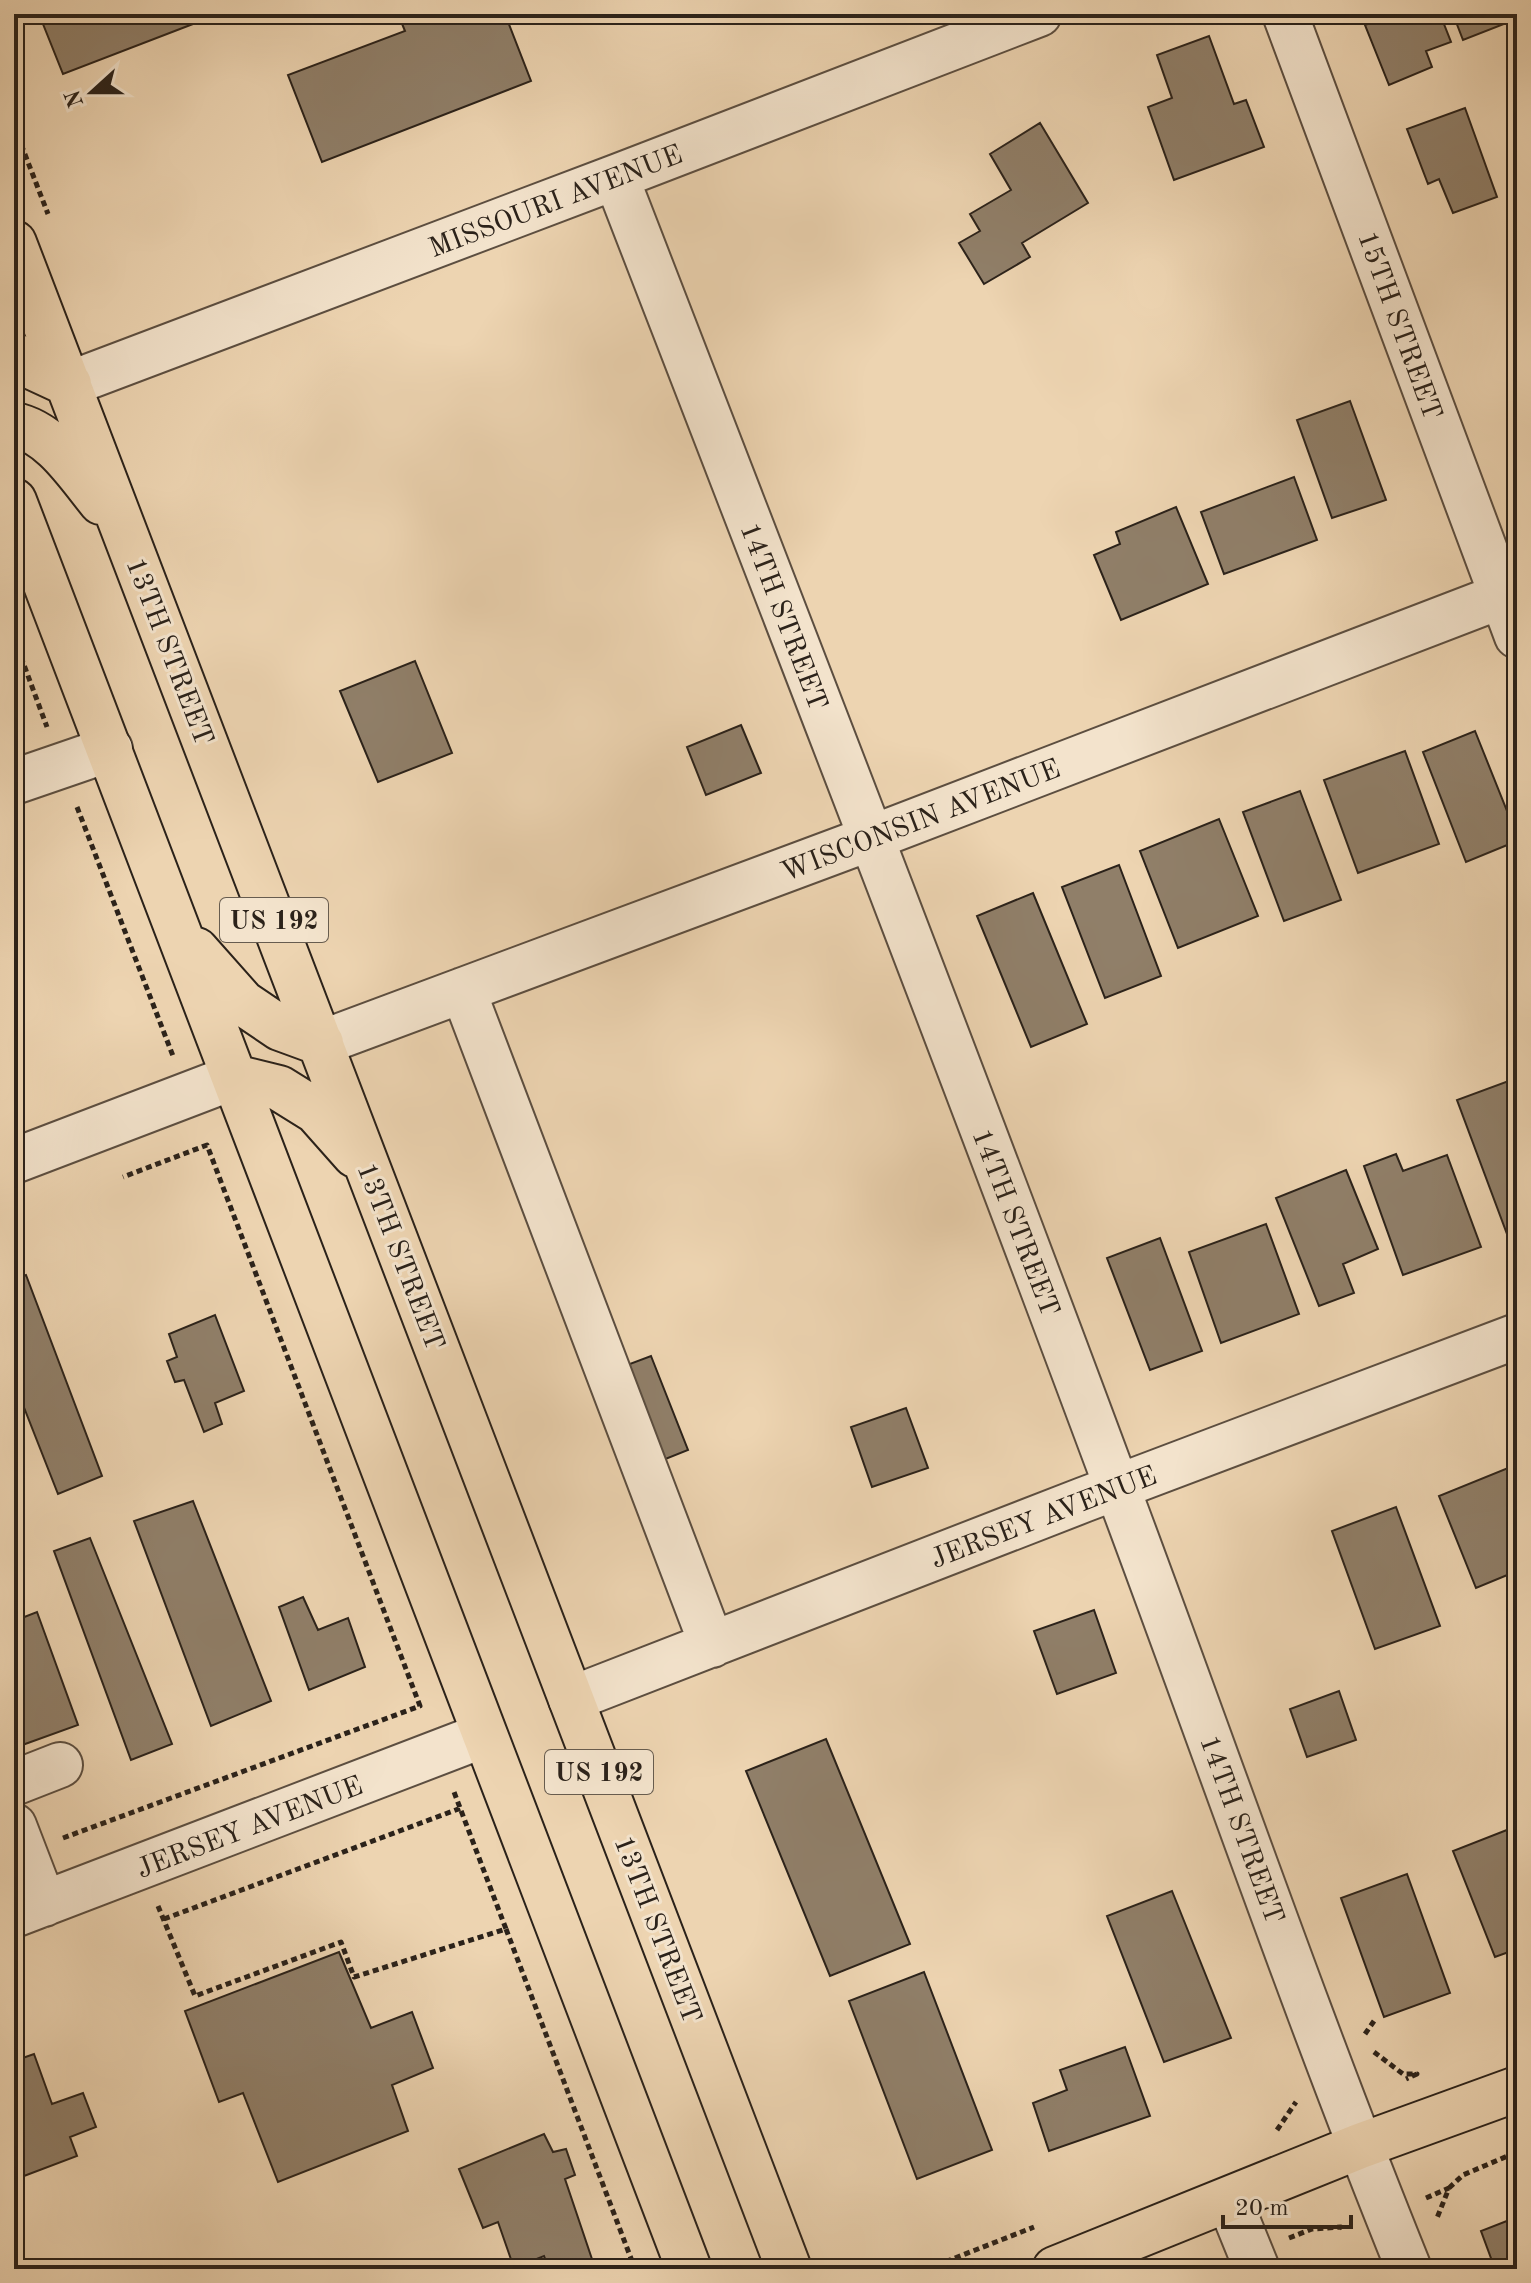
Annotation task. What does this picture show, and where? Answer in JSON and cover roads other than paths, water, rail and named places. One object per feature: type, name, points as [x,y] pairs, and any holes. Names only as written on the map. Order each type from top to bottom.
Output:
[{"type":"main road","name":"13TH STREET","points":[[14,243],[789,2269]]},
{"type":"main road","points":[[14,355],[69,384]]},
{"type":"main road","points":[[14,425],[27,427],[60,452],[125,532]]},
{"type":"main road","name":"US 192","points":[[14,501],[689,2269]]},
{"type":"main road","points":[[181,934],[243,1003],[280,1028],[321,1043]]},
{"type":"main road","points":[[234,1077],[279,1088],[316,1111],[370,1172]]},
{"type":"main road","points":[[1055,2269],[1360,2146],[1517,2089]]},
{"type":"street","name":"MISSOURI AVENUE","points":[[69,384],[1039,14]]},
{"type":"street","name":"15TH STREET","points":[[1285,14],[1509,593],[1517,636]]},
{"type":"street","name":"14TH STREET","points":[[616,177],[871,838],[1117,1487],[1360,2146],[1409,2269]]},
{"type":"street","name":"WISCONSIN AVENUE","points":[[321,1043],[871,838],[1509,593]]},
{"type":"street","points":[[14,782],[110,749]]},
{"type":"street","points":[[463,990],[712,1645]]},
{"type":"street","points":[[14,1161],[234,1077]]},
{"type":"street","name":"JERSEY AVENUE","points":[[571,1699],[1517,1336]]},
{"type":"street","name":"JERSEY AVENUE","points":[[29,1910],[484,1735]]},
{"type":"street","points":[[14,1783],[60,1765]]},
{"type":"street","points":[[19,1840],[29,1910]]},
{"type":"street","points":[[1229,2200],[1254,2261]]}]
